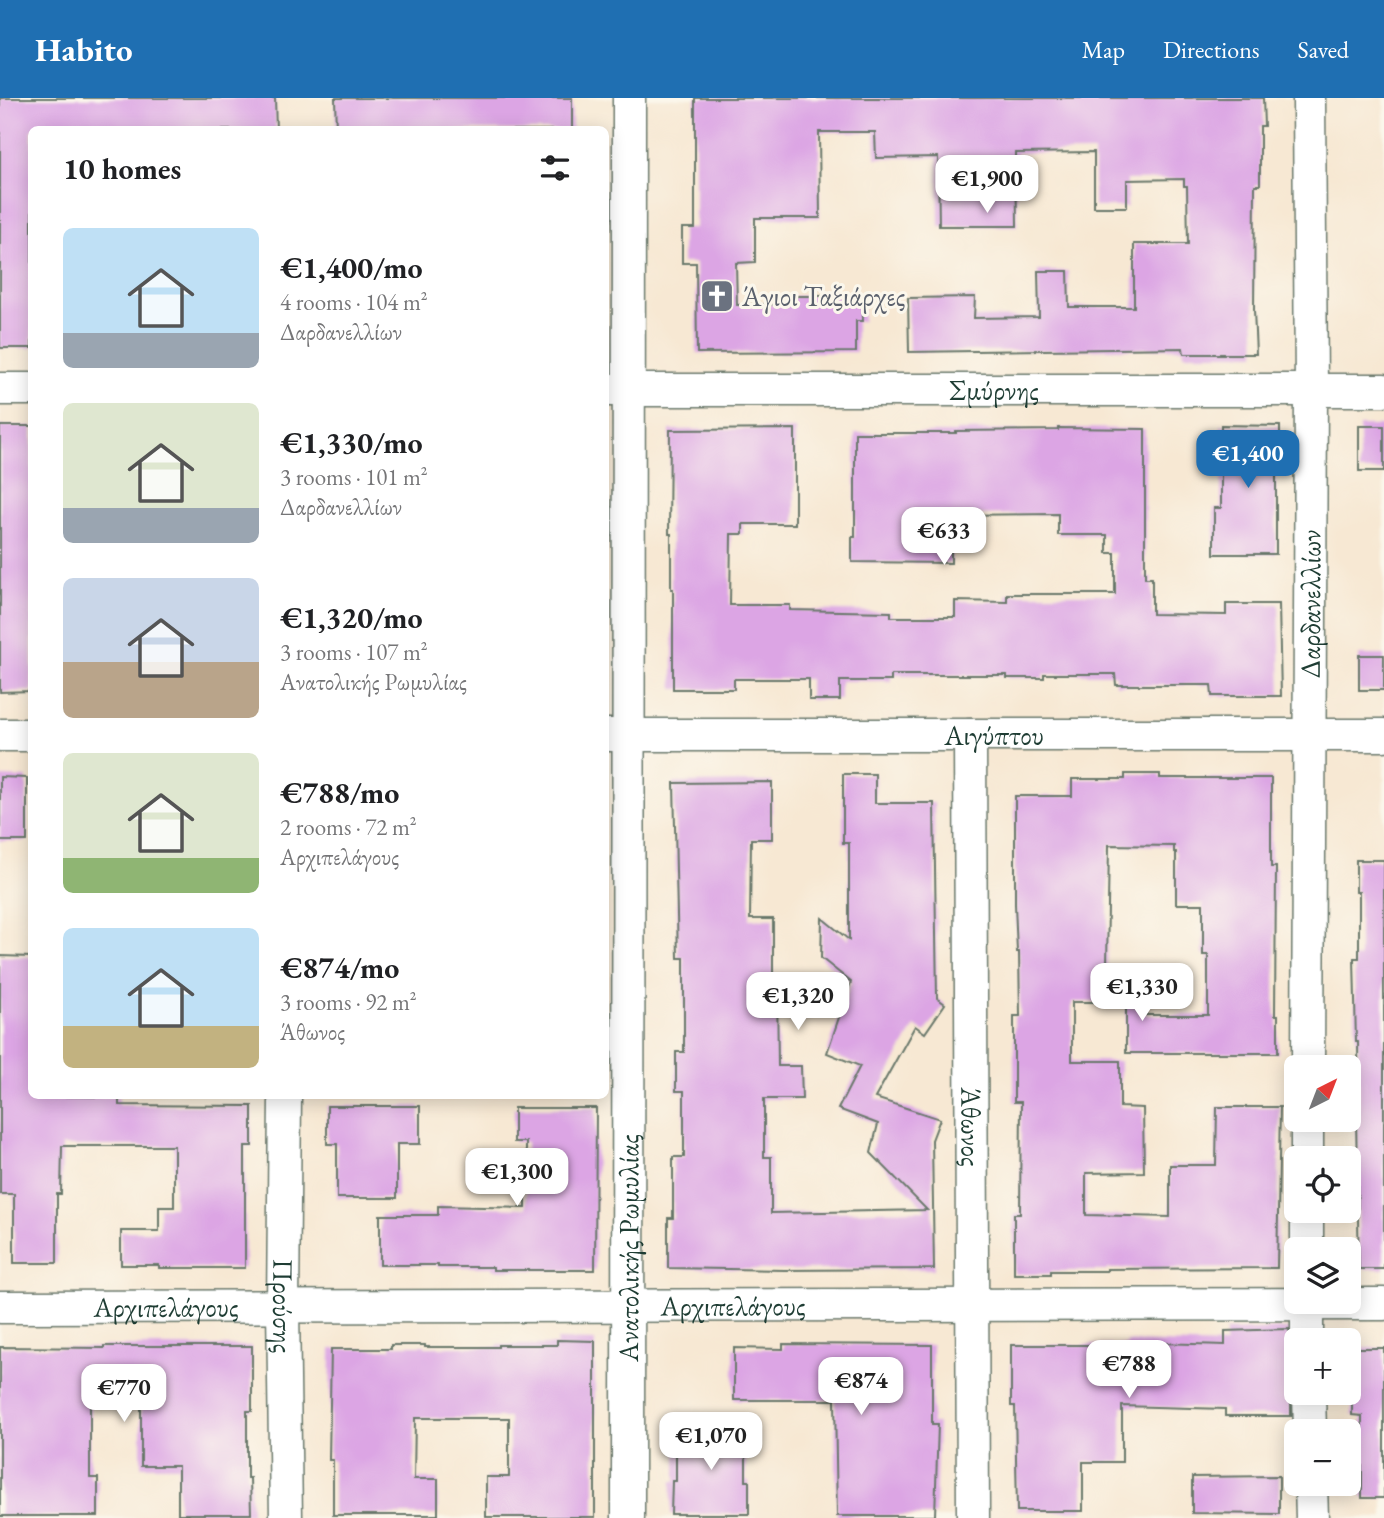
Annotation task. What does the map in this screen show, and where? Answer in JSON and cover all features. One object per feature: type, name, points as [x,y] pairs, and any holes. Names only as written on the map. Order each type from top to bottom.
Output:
[{"type":"street","name":"Ανατολικής Ρωμυλίας","points":[[628,1518],[628,1306],[617,735],[617,390],[629,98]]},
{"type":"street","name":"Δαρδανελλίων","points":[[1308,1055],[1311,390],[1309,98]]},
{"type":"street","points":[[0,389],[28,389]]},
{"type":"street","name":"Σμύρνης","points":[[617,390],[1384,390]]},
{"type":"street","points":[[0,735],[28,735]]},
{"type":"street","name":"Αιγύπτου","points":[[617,735],[1384,735]]},
{"type":"street","name":"Άθωνος","points":[[970,735],[973,1518]]},
{"type":"street","name":"Προύσης","points":[[285,1099],[283,1307],[286,1518]]},
{"type":"street","name":"Αρχιπελάγους","points":[[0,1307],[1284,1303]]},
{"type":"street","name":"Αρχιπελάγους","points":[[1361,1304],[1384,1304]]},
{"type":"street","points":[[1311,1496],[1312,1518]]},
{"type":"building","points":[[0,98],[275,98],[276,126],[28,126],[28,348],[0,348]]},
{"type":"building","points":[[335,98],[572,98],[572,126],[336,126]]},
{"type":"building","points":[[695,98],[1263,98],[1260,185],[1255,185],[1256,354],[1184,354],[1183,348],[909,352],[908,298],[975,297],[974,318],[1039,317],[1038,271],[1068,271],[1069,307],[1134,307],[1134,244],[1188,244],[1187,186],[1184,186],[1184,179],[1127,180],[1127,207],[1094,207],[1094,152],[1016,153],[1017,226],[939,226],[938,157],[876,158],[875,132],[819,132],[820,218],[755,218],[755,262],[736,263],[737,305],[793,304],[793,296],[862,296],[863,321],[856,321],[856,352],[697,353],[696,263],[682,263],[682,228],[695,228]]},
{"type":"building","points":[[1221,425],[1280,426],[1280,473],[1276,473],[1276,554],[1214,554],[1214,508],[1221,508]]},
{"type":"building","points":[[0,426],[28,426],[28,691],[0,692]]},
{"type":"building","points":[[1359,426],[1384,426],[1384,471],[1359,471]]},
{"type":"building","points":[[1058,428],[1145,429],[1145,578],[1152,578],[1152,614],[1226,615],[1226,604],[1279,604],[1281,696],[1212,696],[1211,685],[1116,685],[1115,674],[1044,674],[1044,678],[1007,678],[1007,675],[891,675],[891,681],[840,681],[840,700],[809,700],[809,679],[734,679],[734,689],[673,689],[673,589],[669,534],[670,430],[795,429],[795,524],[743,524],[743,534],[731,534],[730,605],[790,605],[790,610],[891,612],[891,617],[955,617],[955,601],[1007,602],[1007,594],[1115,594],[1115,553],[1107,553],[1107,535],[1058,535],[1058,514],[951,515],[951,563],[852,562],[852,537],[855,537],[855,433],[956,433]]},
{"type":"building","points":[[1359,655],[1384,655],[1384,690],[1359,690]]},
{"type":"building","points":[[843,774],[875,774],[875,803],[934,803],[937,998],[945,1004],[925,1033],[915,1026],[875,1098],[940,1119],[932,1140],[934,1269],[668,1268],[668,1218],[673,1218],[673,1157],[684,1157],[684,1091],[676,1091],[676,1052],[684,1052],[684,958],[678,958],[674,783],[772,782],[772,839],[751,839],[750,919],[773,919],[773,985],[777,985],[778,1066],[801,1066],[802,1099],[764,1099],[764,1157],[771,1157],[771,1213],[927,1210],[871,1153],[878,1124],[838,1109],[860,1066],[827,1053],[851,982],[821,958],[822,918],[849,940],[849,843],[843,843]]},
{"type":"building","points":[[1125,774],[1160,774],[1160,778],[1271,778],[1271,867],[1276,867],[1275,1015],[1278,1015],[1278,1053],[1126,1053],[1126,1007],[1146,1007],[1146,1015],[1208,1015],[1208,955],[1203,955],[1203,904],[1176,904],[1174,846],[1109,845],[1107,966],[1124,966],[1124,1002],[1072,1002],[1072,1061],[1120,1061],[1120,1107],[1143,1108],[1144,1172],[1086,1173],[1086,1215],[1170,1217],[1170,1165],[1216,1165],[1217,1107],[1280,1107],[1277,1268],[1107,1269],[1014,1274],[1014,1214],[1020,1214],[1021,1102],[1014,1102],[1014,1016],[1020,1016],[1015,904],[1015,796],[1072,796],[1072,779],[1125,779]]},
{"type":"building","points":[[0,777],[27,778],[27,841],[0,841]]},
{"type":"building","points":[[1356,860],[1384,860],[1384,1269],[1361,1269],[1361,1237],[1358,1237],[1358,1223],[1361,1223],[1361,1146],[1357,1146],[1356,1132],[1362,1132],[1362,1055],[1358,1055],[1356,1042],[1354,958],[1359,958],[1359,892],[1356,892]]},
{"type":"building","points":[[0,956],[28,957],[28,1099],[119,1099],[119,1105],[252,1106],[252,1146],[245,1146],[245,1268],[121,1265],[121,1231],[159,1231],[159,1207],[174,1207],[174,1146],[62,1146],[61,1194],[57,1194],[57,1263],[14,1263],[14,1194],[0,1194]]},
{"type":"building","points":[[327,1106],[420,1106],[420,1144],[397,1144],[397,1198],[337,1198],[337,1144],[327,1144]]},
{"type":"building","points":[[514,1108],[596,1108],[595,1270],[493,1270],[493,1267],[380,1265],[380,1215],[438,1215],[438,1206],[526,1208],[526,1142],[514,1142]]},
{"type":"building","points":[[1284,1329],[1284,1405],[1291,1405],[1291,1416],[1225,1416],[1225,1409],[1122,1406],[1122,1462],[1083,1462],[1083,1511],[1017,1511],[1015,1406],[1011,1406],[1011,1345],[1126,1345],[1126,1342],[1225,1345],[1225,1331]]},
{"type":"building","points":[[557,1340],[595,1341],[595,1517],[486,1517],[486,1477],[509,1477],[509,1418],[415,1418],[414,1479],[438,1479],[438,1515],[333,1515],[333,1460],[329,1460],[331,1349],[391,1349],[391,1345],[557,1345]]},
{"type":"building","points":[[783,1344],[932,1345],[932,1424],[938,1424],[935,1516],[837,1516],[835,1400],[734,1400],[734,1348],[783,1349]]},
{"type":"building","points":[[252,1346],[252,1411],[247,1411],[247,1478],[250,1478],[251,1514],[178,1514],[178,1466],[141,1466],[141,1401],[90,1401],[90,1478],[98,1478],[98,1516],[0,1516],[0,1347]]},
{"type":"building","points":[[1361,1348],[1384,1348],[1384,1498],[1362,1498],[1362,1416],[1352,1415],[1352,1405],[1361,1405]]},
{"type":"building","points":[[676,1428],[746,1428],[749,1514],[671,1514],[672,1481],[676,1481]]},
{"type":"building","points":[[1279,1476],[1279,1514],[1192,1513],[1192,1477]]},
{"type":"place","name":"Άγιοι Ταξιάρχες","points":[[717,296]]}]
